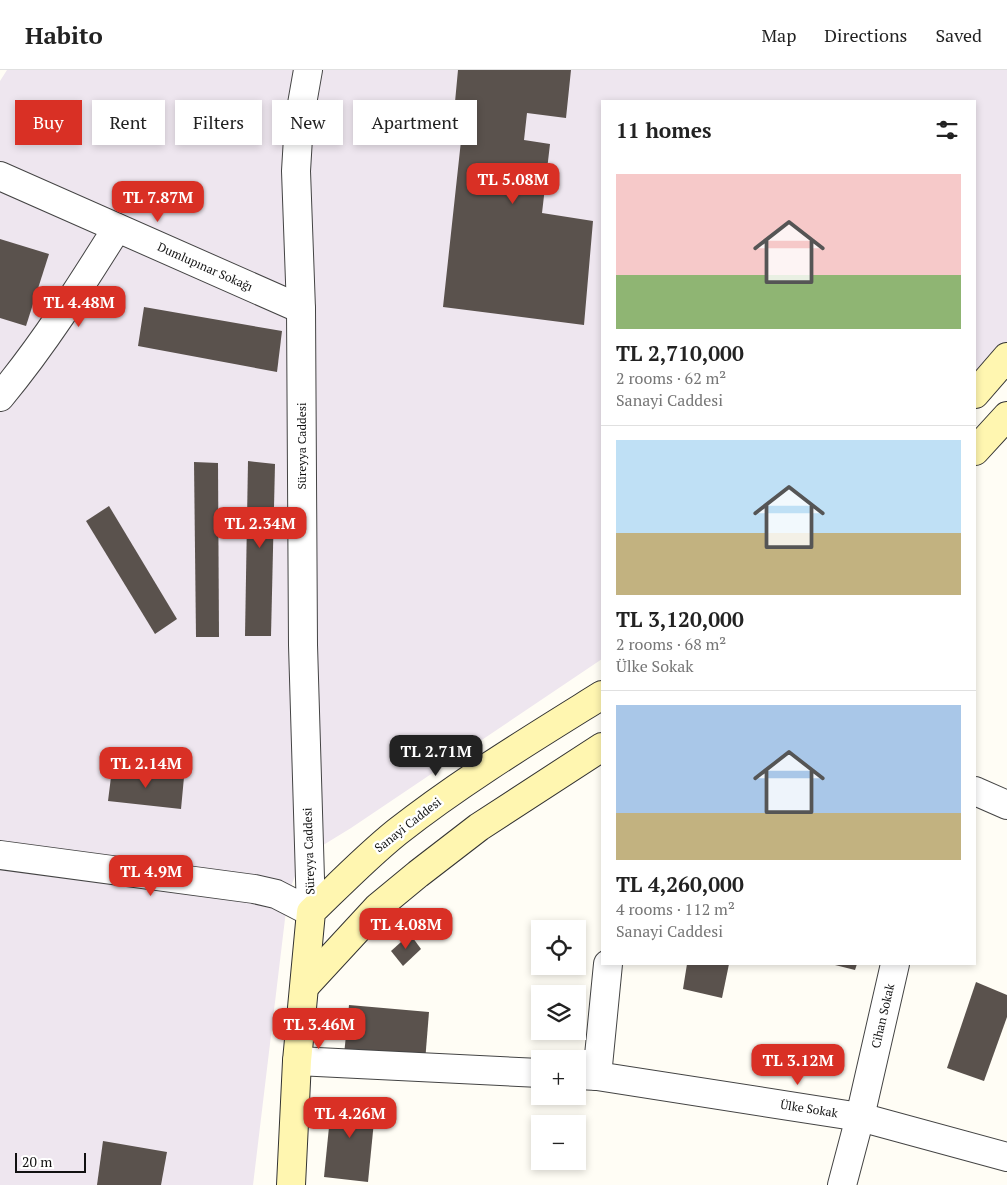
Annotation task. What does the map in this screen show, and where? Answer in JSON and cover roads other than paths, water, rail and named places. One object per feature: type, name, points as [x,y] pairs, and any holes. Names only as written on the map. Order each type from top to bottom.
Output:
[{"type":"main road","points":[[976,393],[1007,357]]},
{"type":"main road","points":[[976,450],[1007,416]]},
{"type":"main road","name":"Sanayi Caddesi","points":[[311,912],[364,860],[444,797],[601,696]]},
{"type":"main road","points":[[305,986],[378,907],[418,874],[479,827],[601,748]]},
{"type":"main road","points":[[291,1185],[297,1061],[311,912]]},
{"type":"street","name":"Süreyya Caddesi","points":[[308,70],[299,121],[296,171],[301,309],[303,644],[311,912]]},
{"type":"street","name":"Dumlupınar Sokağı","points":[[0,176],[301,309]]},
{"type":"street","points":[[0,397],[62,316],[117,228]]},
{"type":"street","points":[[976,791],[1007,805]]},
{"type":"street","points":[[0,855],[254,889],[276,894],[311,912]]},
{"type":"street","points":[[587,1075],[608,965]]},
{"type":"street","name":"Cihan Sokak","points":[[842,1185],[860,1117],[895,965]]},
{"type":"street","points":[[297,1061],[531,1073]]},
{"type":"street","name":"Ülke Sokak","points":[[587,1075],[860,1117],[1007,1157]]}]
